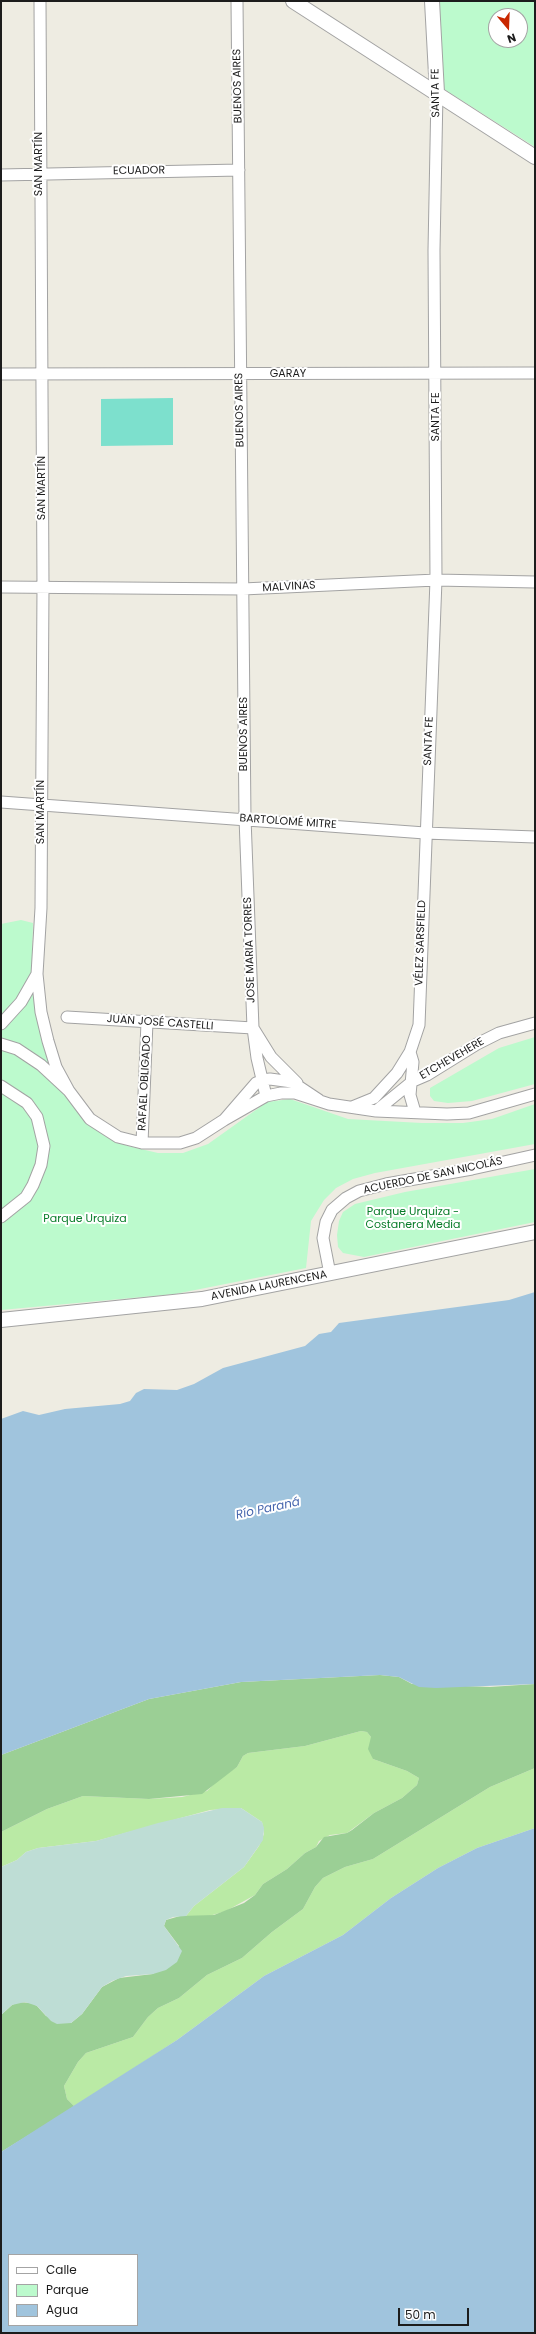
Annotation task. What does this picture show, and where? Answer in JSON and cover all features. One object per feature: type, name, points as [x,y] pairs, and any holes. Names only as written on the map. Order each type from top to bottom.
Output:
[{"type":"street","name":"SAN MARTÍN","points":[[40,1],[39,173],[43,587],[40,805],[41,908],[37,974],[41,1012],[48,1041],[56,1067],[69,1092]]},
{"type":"street","name":"BUENOS AIRES","points":[[237,1],[245,818]]},
{"type":"street","points":[[293,1],[535,157]]},
{"type":"street","name":"SANTA FE","points":[[424,832],[436,580],[436,373],[434,250],[437,93],[432,1]]},
{"type":"street","name":"ECUADOR","points":[[1,175],[39,173],[239,170]]},
{"type":"street","name":"GARAY","points":[[1,374],[535,373]]},
{"type":"street","name":"MALVINAS","points":[[1,587],[243,589],[436,580],[535,582]]},
{"type":"street","name":"BARTOLOMÉ MITRE","points":[[1,802],[245,818],[424,832],[535,837]]},
{"type":"street","name":"JOSE MARIA TORRES","points":[[245,818],[253,1028],[257,1058],[263,1080]]},
{"type":"street","name":"VÉLEZ SARSFIELD","points":[[352,1107],[374,1098],[397,1073],[410,1052],[419,1025],[424,832]]},
{"type":"street","points":[[1,1024],[17,1007],[37,974]]},
{"type":"street","name":"JUAN JOSÉ CASTELLI","points":[[67,1017],[253,1028]]},
{"type":"street","name":"RAFAEL OBLIGADO","points":[[142,1143],[148,1022]]},
{"type":"street","name":"ETCHEVEHERE","points":[[376,1111],[412,1082],[427,1075],[477,1044],[500,1033],[535,1023]]},
{"type":"street","points":[[253,1028],[271,1057],[302,1087],[319,1100]]},
{"type":"street","points":[[1,1044],[17,1049],[35,1060],[69,1092],[81,1110],[101,1128],[118,1137],[142,1143],[180,1143],[196,1138],[266,1096],[295,1093],[329,1104],[376,1111],[469,1113],[535,1094]]},
{"type":"street","name":"VÉLEZ SARSFIELD","points":[[410,1052],[413,1062],[410,1095],[415,1112]]},
{"type":"street","points":[[224,1120],[256,1083],[263,1080],[278,1079],[302,1087]]},
{"type":"street","points":[[263,1080],[266,1096]]},
{"type":"street","points":[[1,1086],[27,1103],[37,1117],[42,1131],[44,1146],[41,1165],[33,1185],[26,1197],[1,1217]]},
{"type":"street","name":"ACUERDO DE SAN NICOLÁS","points":[[330,1274],[322,1238],[326,1222],[332,1210],[346,1198],[359,1191],[386,1184],[472,1169],[535,1155]]},
{"type":"street","name":"AVENIDA LAURENCENA","points":[[1,1320],[174,1303],[330,1274],[535,1232]]},
{"type":"green space","points":[[437,1],[535,2],[535,147],[439,86]]},
{"type":"green space","name":"Parque Urquiza","points":[[21,920],[33,923],[32,960],[36,1013],[42,1042],[58,1087],[85,1122],[106,1137],[128,1146],[158,1153],[183,1153],[208,1144],[267,1102],[290,1099],[348,1119],[422,1123],[463,1123],[492,1119],[535,1104],[535,1144],[375,1173],[353,1179],[336,1188],[324,1200],[311,1221],[306,1268],[175,1294],[1,1310],[1,924]]},
{"type":"green space","points":[[535,1037],[535,1084],[472,1101],[448,1103],[434,1101],[430,1096],[430,1088],[499,1048]]},
{"type":"green space","name":"Parque Urquiza - Costanera Media","points":[[535,1169],[535,1222],[364,1257],[343,1253],[338,1247],[337,1235],[339,1221],[343,1212],[355,1204],[405,1192]]},
{"type":"green space","points":[[380,1675],[399,1677],[412,1684],[490,1687],[535,1684],[535,1768],[490,1787],[373,1859],[345,1867],[323,1878],[315,1887],[303,1909],[272,1932],[242,1958],[207,1975],[179,1998],[158,2008],[148,2017],[133,2037],[86,2053],[78,2062],[64,2086],[67,2099],[75,2107],[1,2152],[1,2015],[12,2005],[18,2002],[32,2003],[37,2006],[46,2016],[71,2023],[82,2014],[102,1987],[119,1978],[153,1974],[179,1946],[164,1926],[166,1920],[180,1916],[214,1915],[244,1903],[255,1895],[263,1884],[287,1869],[305,1853],[316,1847],[324,1837],[347,1833],[352,1830],[374,1813],[402,1798],[417,1785],[419,1778],[407,1771],[373,1759],[368,1749],[371,1737],[367,1732],[361,1731],[305,1746],[248,1753],[243,1756],[237,1767],[202,1794],[149,1799],[83,1796],[47,1809],[1,1832],[1,1755],[149,1699],[241,1682]]},
{"type":"green space","points":[[361,1731],[367,1732],[371,1737],[373,1759],[407,1771],[419,1778],[417,1785],[402,1798],[374,1813],[347,1833],[330,1835],[319,1841],[316,1847],[305,1853],[287,1869],[263,1884],[255,1895],[226,1911],[206,1917],[186,1916],[194,1906],[244,1867],[259,1846],[264,1834],[262,1822],[241,1808],[210,1810],[96,1841],[38,1848],[26,1852],[17,1860],[1,1867],[1,1832],[47,1809],[83,1796],[149,1799],[182,1797],[207,1791],[220,1778],[237,1767],[243,1756],[248,1753],[305,1746]]},
{"type":"green space","points":[[535,1768],[535,1828],[477,1848],[438,1868],[391,1898],[343,1935],[264,1976],[177,2040],[75,2107],[67,2099],[64,2086],[78,2062],[86,2053],[133,2037],[148,2017],[158,2008],[179,1998],[207,1975],[242,1958],[272,1932],[303,1909],[315,1887],[323,1878],[345,1867],[373,1859],[490,1787]]},
{"type":"shaded area","points":[[173,398],[173,445],[101,446],[101,399]]},
{"type":"shaded area","points":[[222,1808],[241,1808],[262,1822],[264,1828],[263,1840],[244,1867],[194,1906],[186,1916],[173,1917],[166,1920],[164,1926],[182,1951],[177,1962],[166,1970],[153,1974],[126,1976],[112,1981],[102,1987],[82,2014],[71,2023],[57,2024],[51,2021],[37,2006],[25,2002],[12,2005],[1,2015],[1,1867],[17,1860],[26,1852],[38,1848],[96,1841],[158,1823]]},
{"type":"water","name":"Río Paraná","points":[[535,1292],[535,1684],[436,1688],[419,1687],[399,1677],[380,1675],[241,1682],[149,1699],[1,1755],[1,1419],[23,1411],[39,1415],[65,1409],[120,1404],[130,1401],[136,1393],[144,1389],[177,1390],[194,1384],[223,1368],[305,1346],[319,1334],[331,1332],[339,1323],[509,1300]]},
{"type":"water","points":[[535,1828],[535,2333],[1,2333],[1,2152],[177,2040],[264,1976],[343,1935],[391,1898],[438,1868],[477,1848]]}]
